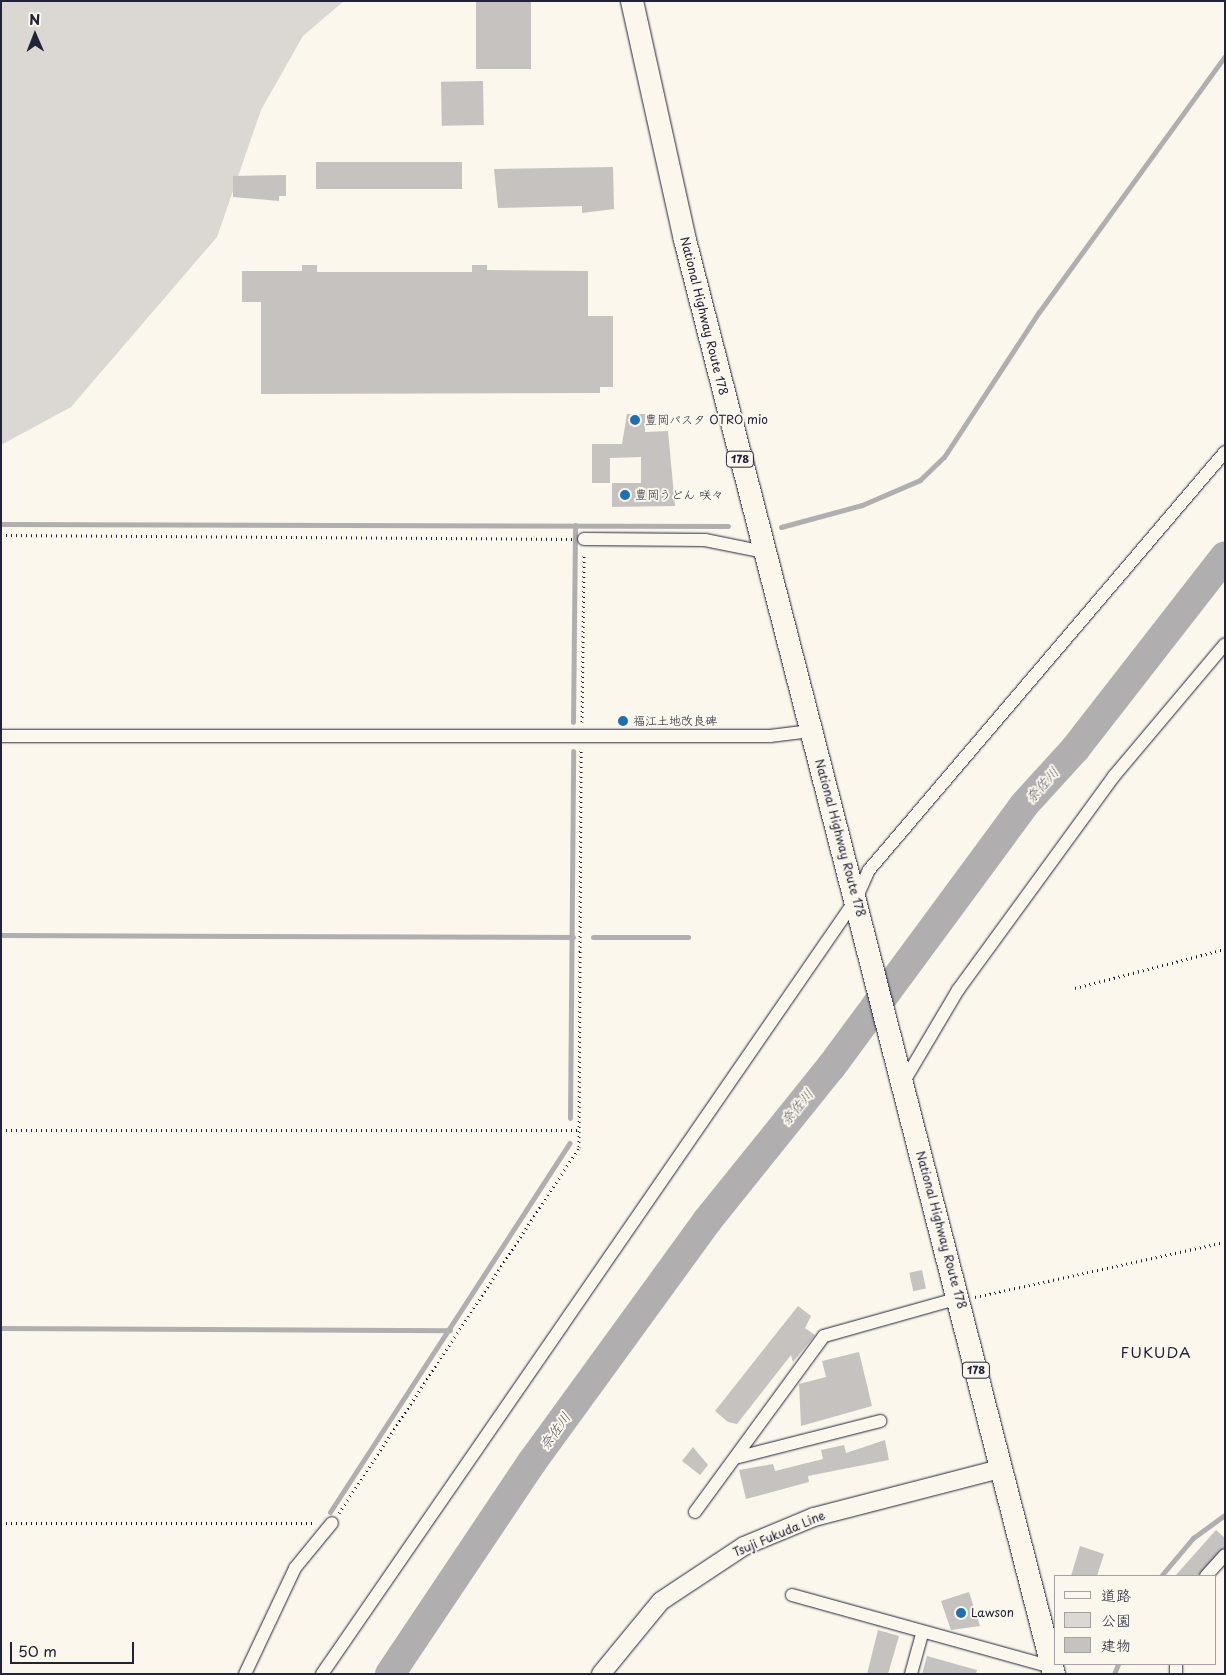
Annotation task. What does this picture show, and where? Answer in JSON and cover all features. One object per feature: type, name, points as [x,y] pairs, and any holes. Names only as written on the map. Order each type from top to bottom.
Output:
[{"type":"highway","name":"National Highway Route 178","points":[[632,1],[666,165],[1053,1671]]},
{"type":"main road","name":"Tsuji Fukuda Line","points":[[601,1674],[661,1601],[744,1546],[814,1517],[1000,1469]]},
{"type":"street","points":[[322,1674],[858,907],[869,870],[1225,452]]},
{"type":"street","points":[[584,539],[705,540],[764,552]]},
{"type":"street","points":[[901,1075],[958,990],[1114,776],[1225,644]]},
{"type":"street","points":[[1,736],[780,736],[812,731]]},
{"type":"street","points":[[695,1512],[824,1336],[959,1300]]},
{"type":"street","points":[[735,1458],[880,1421]]},
{"type":"street","points":[[245,1674],[295,1568],[332,1523]]},
{"type":"street","points":[[1207,1575],[1225,1555]]},
{"type":"street","points":[[792,1595],[1053,1671]]},
{"type":"street","points":[[911,1674],[922,1634]]},
{"type":"path","points":[[1,535],[584,539],[578,1147],[332,1523],[1,1523]]},
{"type":"path","points":[[1075,988],[1225,950]]},
{"type":"path","points":[[1,1130],[579,1130]]},
{"type":"path","points":[[959,1300],[1225,1242]]},
{"type":"green space","points":[[1,1],[344,1],[303,36],[261,110],[217,237],[71,407],[1,445]]},
{"type":"building","points":[[476,1],[531,1],[531,69],[476,69]]},
{"type":"building","points":[[483,81],[484,125],[442,126],[441,82]]},
{"type":"building","points":[[316,162],[462,162],[462,189],[316,189]]},
{"type":"building","points":[[613,167],[614,209],[582,213],[582,206],[498,208],[494,169]]},
{"type":"building","points":[[286,175],[286,196],[279,196],[279,201],[233,197],[233,176]]},
{"type":"building","points":[[302,265],[317,265],[317,272],[472,272],[472,265],[487,265],[487,270],[588,271],[588,316],[613,316],[613,387],[600,387],[600,393],[261,394],[261,302],[242,302],[242,271],[302,271]]},
{"type":"building","points":[[627,414],[645,414],[645,432],[668,431],[675,506],[612,507],[612,483],[641,483],[641,457],[610,458],[610,483],[592,483],[592,444],[622,444]]},
{"type":"building","points":[[922,1270],[926,1289],[913,1291],[909,1273]]},
{"type":"building","points":[[798,1306],[811,1316],[805,1328],[815,1335],[793,1362],[791,1355],[737,1424],[728,1422],[715,1411]]},
{"type":"building","points":[[859,1352],[872,1406],[801,1426],[799,1384],[826,1377],[822,1361]]},
{"type":"building","points":[[885,1440],[889,1460],[808,1476],[809,1482],[746,1499],[739,1470],[773,1464],[775,1471],[823,1459],[821,1450],[844,1445],[846,1453]]},
{"type":"building","points":[[693,1447],[708,1465],[700,1475],[682,1461]]},
{"type":"building","points":[[1216,1530],[1225,1538],[1225,1547],[1199,1575],[1176,1575]]},
{"type":"building","points":[[1080,1546],[1104,1554],[1097,1575],[1071,1575]]},
{"type":"building","name":"Lawson","points":[[969,1592],[980,1626],[951,1630],[941,1601]]},
{"type":"building","points":[[878,1630],[899,1636],[888,1674],[867,1674]]},
{"type":"building","points":[[927,1656],[977,1670],[976,1674],[922,1674]]},
{"type":"waterway","points":[[781,527],[862,505],[920,480],[944,457],[1039,312],[1225,56]]},
{"type":"waterway","points":[[1,524],[728,526]]},
{"type":"waterway","points":[[573,722],[575,525]]},
{"type":"waterway","name":"奈佐川","points":[[390,1674],[532,1462],[707,1221],[831,1067],[1024,805],[1075,749],[1225,556]]},
{"type":"waterway","points":[[570,1118],[573,751]]},
{"type":"waterway","points":[[1,935],[573,937]]},
{"type":"waterway","points":[[593,937],[688,937]]},
{"type":"waterway","points":[[330,1512],[570,1143]]},
{"type":"waterway","points":[[1,1328],[450,1330]]},
{"type":"waterway","points":[[1162,1575],[1193,1538],[1225,1515]]},
{"type":"waterway","points":[[1114,1674],[1118,1665]]},
{"type":"place","name":"豊岡パスタ OTRO mio","points":[[635,420]]},
{"type":"place","name":"豊岡うどん 咲々","points":[[625,495]]},
{"type":"place","name":"福江土地改良碑","points":[[623,721]]},
{"type":"place","name":"Lawson","points":[[961,1613]]},
{"type":"district","name":"FUKUDA","points":[[1156,1352]]}]
